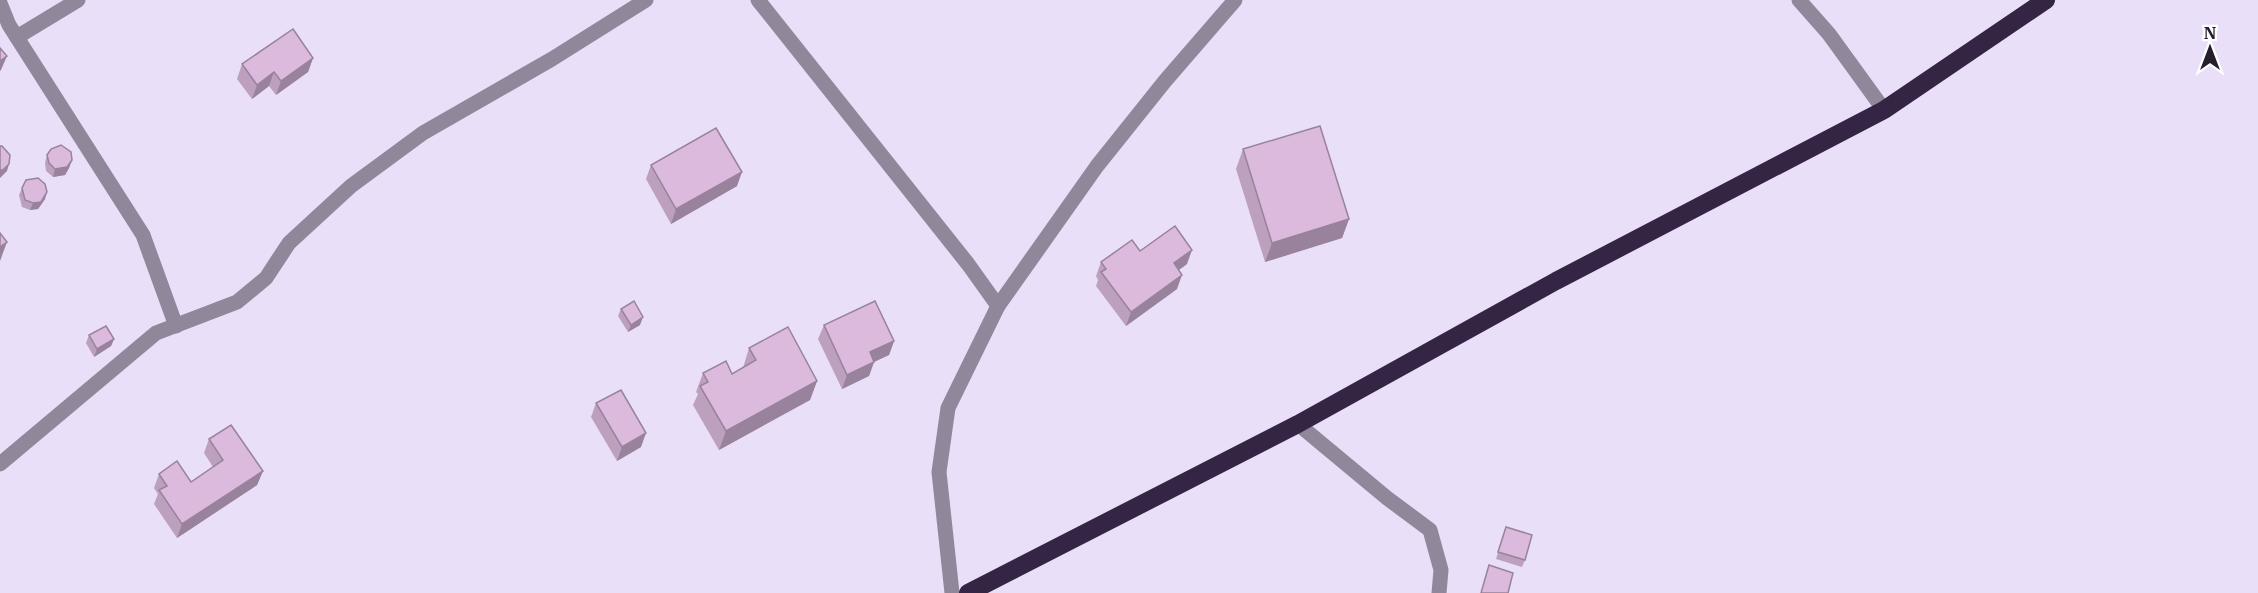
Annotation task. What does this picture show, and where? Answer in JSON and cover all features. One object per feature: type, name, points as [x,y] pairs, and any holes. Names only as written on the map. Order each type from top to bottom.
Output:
[{"type":"highway","points":[[968,593],[1298,424],[1556,281],[1884,110],[2046,0]]},
{"type":"street","points":[[17,37],[78,0]]},
{"type":"street","points":[[0,464],[156,333],[237,302],[266,278],[289,243],[351,186],[423,133],[552,59],[646,0]]},
{"type":"street","points":[[758,0],[968,264],[998,306]]},
{"type":"street","points":[[952,593],[939,472],[948,408],[998,306],[1096,166],[1235,0]]},
{"type":"street","points":[[1799,0],[1829,34],[1884,110]]},
{"type":"street","points":[[0,3],[9,25],[143,235],[176,326]]},
{"type":"street","points":[[1298,424],[1387,498],[1430,530],[1442,570],[1439,593]]},
{"type":"building","points":[[293,29],[313,58],[281,81],[274,72],[257,85],[242,64]]},
{"type":"building","points":[[0,48],[7,56],[0,61]]},
{"type":"building","points":[[1320,126],[1349,219],[1272,243],[1243,149]]},
{"type":"building","points":[[716,128],[742,172],[676,209],[651,165]]},
{"type":"building","points":[[61,145],[71,152],[72,160],[67,167],[55,169],[49,163],[47,155],[51,149]]},
{"type":"building","points":[[0,146],[10,155],[9,164],[3,170],[0,170]]},
{"type":"building","points":[[38,178],[45,184],[47,192],[41,202],[33,203],[25,200],[22,188],[26,180]]},
{"type":"building","points":[[1175,226],[1192,250],[1174,263],[1182,275],[1131,312],[1101,272],[1106,269],[1101,262],[1132,240],[1140,251]]},
{"type":"building","points":[[0,233],[7,242],[0,247]]},
{"type":"building","points":[[634,301],[643,317],[631,325],[621,309]]},
{"type":"building","points":[[875,301],[894,341],[870,352],[874,362],[847,375],[824,325]]},
{"type":"building","points":[[106,326],[114,339],[97,349],[89,335]]},
{"type":"building","points":[[788,327],[817,381],[726,431],[700,386],[708,382],[703,373],[726,361],[732,374],[756,360],[749,348]]},
{"type":"building","points":[[621,390],[646,433],[622,447],[596,403]]},
{"type":"building","points":[[231,425],[263,471],[182,524],[159,490],[167,486],[159,474],[177,461],[191,482],[223,460],[209,439]]},
{"type":"building","points":[[1506,527],[1532,535],[1525,560],[1498,552]]},
{"type":"building","points":[[1489,565],[1513,573],[1508,593],[1481,593]]}]
